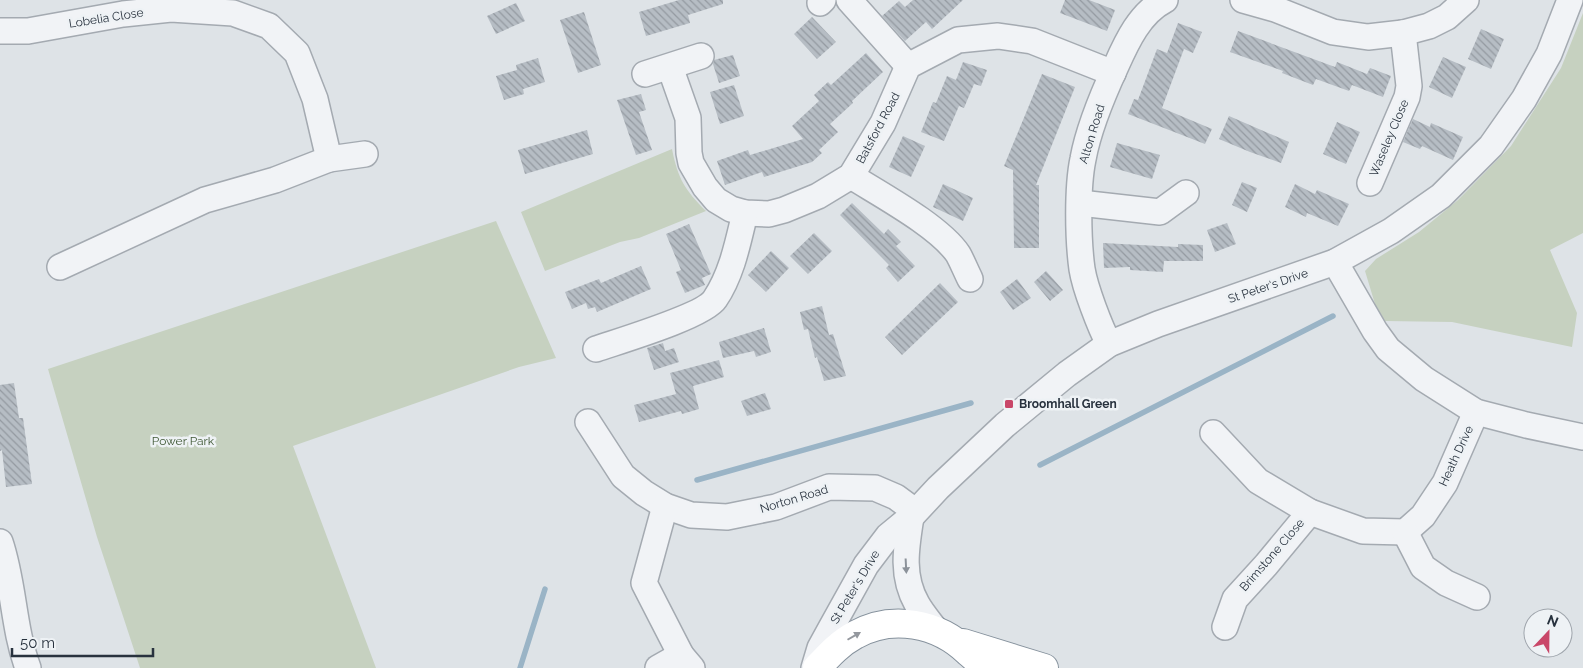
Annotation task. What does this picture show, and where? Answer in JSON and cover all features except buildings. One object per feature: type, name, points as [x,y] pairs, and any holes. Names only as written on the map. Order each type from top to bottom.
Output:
[{"type":"highway","points":[[816,668],[835,648],[855,634],[878,625],[917,624],[1044,668]]},
{"type":"highway","points":[[946,635],[985,668]]},
{"type":"street","points":[[849,0],[908,66],[958,40],[998,36],[1032,41],[1113,73]]},
{"type":"street","name":"Alton Road","points":[[1109,344],[1082,269],[1080,203],[1083,158],[1088,138],[1125,46],[1142,18],[1165,0]]},
{"type":"street","points":[[1243,0],[1277,5],[1333,32],[1368,37],[1402,33],[1430,26],[1466,0]]},
{"type":"street","name":"St Peter's Drive","points":[[816,668],[820,648],[866,565],[888,536],[1006,426],[1068,374],[1109,344],[1158,324],[1335,262],[1391,231],[1441,196],[1491,146],[1524,99],[1549,54],[1570,0]]},
{"type":"street","name":"Lobelia Close","points":[[0,31],[28,31],[171,4],[233,13],[269,26],[297,53],[315,99],[329,160]]},
{"type":"street","name":"Waseley Close","points":[[1368,182],[1408,91],[1408,75],[1402,33]]},
{"type":"street","points":[[645,74],[701,56]]},
{"type":"street","name":"Batsford Road","points":[[670,67],[688,118],[691,163],[704,187],[716,200],[732,209],[745,213],[768,214],[784,210],[818,196],[851,176],[883,123],[908,66]]},
{"type":"street","points":[[60,268],[205,200],[275,180],[329,160],[365,154]]},
{"type":"street","points":[[851,176],[918,219],[941,237],[957,254],[970,279]]},
{"type":"street","points":[[1080,203],[1160,212],[1186,193]]},
{"type":"street","points":[[596,349],[687,317],[714,301],[731,267],[745,213]]},
{"type":"street","points":[[1335,262],[1375,331],[1388,349],[1424,379],[1476,412],[1583,437]]},
{"type":"street","name":"Heath Drive","points":[[1405,532],[1422,516],[1445,482],[1476,412]]},
{"type":"street","name":"Norton Road","points":[[588,422],[623,476],[644,493],[665,506],[691,515],[728,517],[776,507],[830,488],[875,488],[896,497],[913,514]]},
{"type":"street","points":[[1212,432],[1258,481],[1310,512],[1363,532],[1405,532],[1422,568],[1446,583],[1477,597]]},
{"type":"street","points":[[658,668],[687,662],[644,582],[665,506]]},
{"type":"street","name":"Brimstone Close","points":[[1225,627],[1234,599],[1266,565],[1310,512]]},
{"type":"street","points":[[913,514],[905,556],[906,577],[917,604],[946,635]]},
{"type":"street","points":[[0,542],[7,564],[16,619],[28,668]]},
{"type":"green space","points":[[1583,13],[1583,233],[1550,250],[1577,313],[1572,347],[1452,322],[1385,321],[1375,304],[1365,271],[1376,259],[1419,232],[1458,200],[1511,146],[1561,68]]},
{"type":"green space","points":[[672,149],[683,183],[706,211],[639,238],[620,242],[545,271],[521,212]]},
{"type":"green space","name":"Power Park","points":[[496,221],[556,358],[519,367],[293,446],[376,668],[140,668],[97,537],[48,369]]},
{"type":"waterway","points":[[1040,465],[1333,316]]},
{"type":"waterway","points":[[697,480],[971,403]]},
{"type":"waterway","points":[[520,668],[545,589]]},
{"type":"place","name":"Broomhall Green","points":[[1009,404]]}]
